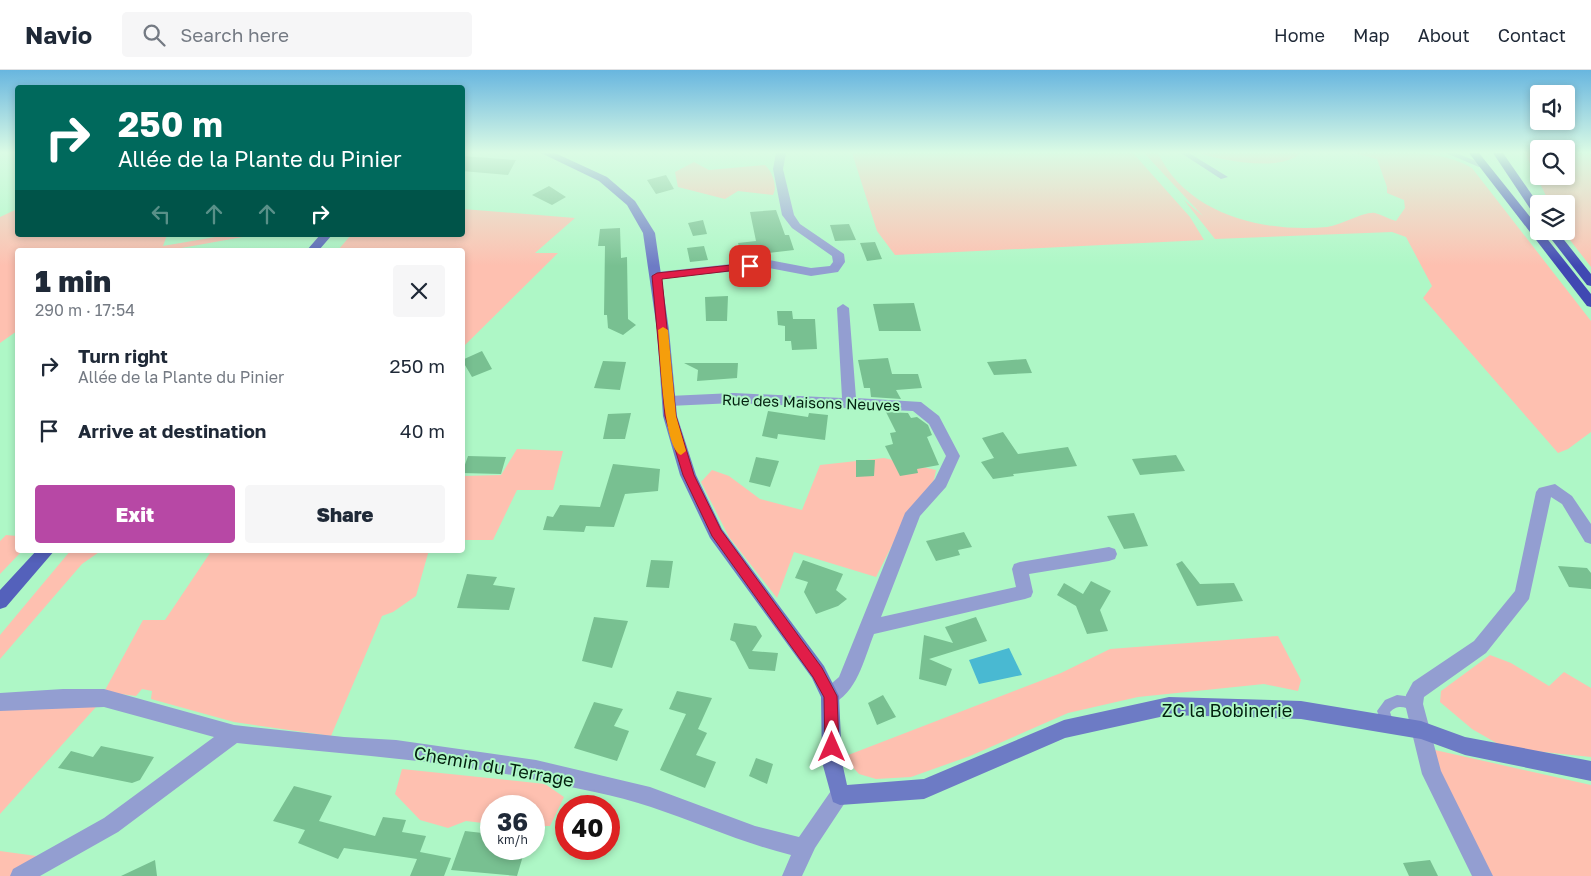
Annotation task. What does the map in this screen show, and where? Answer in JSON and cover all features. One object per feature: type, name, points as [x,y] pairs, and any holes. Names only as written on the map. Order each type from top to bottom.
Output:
[{"type":"highway","points":[[1503,191],[1591,302]]},
{"type":"highway","points":[[1558,240],[1591,282]]},
{"type":"main road","points":[[315,248],[324,237]]},
{"type":"main road","points":[[0,602],[43,553]]},
{"type":"street","points":[[617,191],[631,203],[649,233],[657,276],[670,416],[688,475],[716,533],[818,672],[830,696],[832,762],[840,795],[805,849],[792,876]]},
{"type":"street","points":[[657,276],[769,264],[811,272],[834,269],[838,262],[838,254],[796,226],[788,215],[783,191]]},
{"type":"street","points":[[843,308],[849,402]]},
{"type":"street","name":"Rue des Maisons Neuves","points":[[669,401],[734,398],[916,406],[934,420],[954,456],[941,483],[914,513],[845,683],[830,696]]},
{"type":"street","points":[[1483,876],[1432,774],[1414,704],[1415,695],[1419,688],[1480,646],[1523,594],[1544,492],[1555,490],[1567,500],[1591,537]]},
{"type":"street","points":[[868,628],[1026,592],[1020,569],[1109,554]]},
{"type":"street","name":"Chemin du Terrage","points":[[0,702],[63,698],[104,698],[234,734],[344,746],[396,749],[536,770],[650,798],[755,836],[805,849]]},
{"type":"street","name":"ZC la Bobinerie","points":[[840,795],[924,789],[1064,729],[1170,706],[1301,710],[1421,730],[1465,746],[1591,771]]},
{"type":"street","points":[[20,876],[111,825],[234,734]]},
{"type":"lane","points":[[1388,724],[1383,711],[1390,703],[1401,700],[1414,704]]},
{"type":"shaded area","points":[[692,191],[774,191],[773,195],[738,191],[725,199]]},
{"type":"shaded area","points":[[864,191],[1166,191],[1190,217],[1204,240],[895,255],[877,231]]},
{"type":"shaded area","points":[[1179,191],[1187,191],[1208,205],[1230,216],[1254,223],[1303,228],[1332,226],[1371,213],[1396,221],[1405,208],[1404,200],[1387,193],[1387,191],[1490,191],[1591,321],[1591,432],[1568,449],[1558,453],[1423,298],[1432,286],[1406,237],[1392,232],[1215,239],[1184,200],[1203,216]]},
{"type":"shaded area","points":[[1543,191],[1591,191],[1591,267],[1570,240],[1575,240],[1575,195],[1546,195]]},
{"type":"shaded area","points":[[465,209],[575,218],[535,253],[558,253],[465,345],[465,248],[340,248],[349,237],[465,237]]},
{"type":"shaded area","points":[[15,210],[15,237],[166,237],[163,246],[215,237],[243,237],[181,248],[15,248],[15,332],[0,343],[0,217]]},
{"type":"shaded area","points":[[517,449],[563,451],[553,490],[517,490],[493,540],[465,540],[465,476],[501,475]]},
{"type":"shaded area","points":[[884,458],[936,470],[934,480],[908,514],[876,577],[794,552],[777,598],[729,537],[701,482],[712,470],[729,476],[760,499],[802,510],[820,465]]},
{"type":"shaded area","points":[[6,535],[15,536],[15,553],[20,553],[0,574],[0,541]]},
{"type":"shaded area","points":[[68,553],[98,553],[82,564],[0,659],[0,635]]},
{"type":"shaded area","points":[[210,553],[428,553],[416,596],[393,612],[382,616],[331,736],[234,722],[151,699],[152,691],[142,689],[136,696],[104,692],[143,620],[165,620]]},
{"type":"shaded area","points":[[1278,636],[1301,680],[1298,691],[1264,684],[1138,697],[1068,713],[970,756],[911,777],[876,779],[859,774],[843,757],[1061,673],[1110,649]]},
{"type":"shaded area","points":[[1490,655],[1511,663],[1549,686],[1564,672],[1591,688],[1591,757],[1505,748],[1472,729],[1440,702],[1441,691]]},
{"type":"shaded area","points":[[104,698],[0,814],[0,707]]},
{"type":"shaded area","points":[[1426,748],[1591,785],[1591,876],[1483,876]]},
{"type":"shaded area","points":[[402,769],[545,784],[561,795],[555,795],[555,816],[550,826],[545,826],[545,795],[480,795],[480,823],[466,821],[448,828],[420,820],[395,794]]},
{"type":"shaded area","points":[[0,851],[51,858],[20,876],[0,876]]},
{"type":"water","points":[[1009,648],[1022,675],[979,684],[969,660]]},
{"type":"building","points":[[540,191],[556,191],[566,197],[552,205],[532,195]]},
{"type":"building","points":[[654,191],[668,191],[656,194]]},
{"type":"building","points":[[776,210],[785,235],[789,235],[794,250],[742,256],[738,243],[756,241],[750,212]]},
{"type":"building","points":[[703,220],[707,234],[693,236],[688,223]]},
{"type":"building","points":[[849,224],[856,240],[835,241],[830,225]]},
{"type":"building","points":[[620,228],[621,258],[627,257],[628,319],[636,325],[623,335],[608,328],[607,315],[604,315],[605,246],[598,246],[600,229]]},
{"type":"building","points":[[875,242],[882,259],[867,261],[860,243]]},
{"type":"building","points":[[704,246],[708,260],[690,262],[687,248]]},
{"type":"building","points":[[728,296],[727,321],[706,321],[705,297]]},
{"type":"building","points":[[914,303],[921,331],[879,331],[873,304]]},
{"type":"building","points":[[777,311],[792,311],[793,319],[815,319],[817,349],[792,350],[791,341],[785,341],[785,326],[778,325]]},
{"type":"building","points":[[482,351],[492,369],[472,377],[465,365],[465,359]]},
{"type":"building","points":[[888,358],[892,374],[918,374],[922,388],[896,390],[901,399],[871,397],[870,388],[864,388],[858,360]]},
{"type":"building","points":[[1026,359],[1032,373],[994,375],[987,362]]},
{"type":"building","points":[[603,361],[626,362],[620,390],[594,388]]},
{"type":"building","points":[[684,363],[738,363],[737,378],[697,381],[698,370]]},
{"type":"building","points":[[768,411],[808,417],[809,413],[828,415],[825,440],[778,434],[777,439],[762,436]]},
{"type":"building","points":[[886,412],[908,413],[911,418],[917,417],[928,425],[932,435],[927,437],[939,465],[917,469],[918,473],[900,476],[885,446],[893,444],[890,433],[896,432]]},
{"type":"building","points":[[631,413],[625,439],[603,439],[608,414]]},
{"type":"building","points":[[1003,432],[1018,454],[1068,447],[1077,466],[1013,474],[1014,476],[993,479],[981,462],[994,458],[982,438]]},
{"type":"building","points":[[1176,455],[1185,471],[1140,475],[1132,459]]},
{"type":"building","points":[[468,456],[506,457],[501,474],[465,473]]},
{"type":"building","points":[[756,457],[779,461],[770,487],[749,482]]},
{"type":"building","points":[[856,460],[875,460],[874,476],[856,477]]},
{"type":"building","points":[[613,464],[660,469],[658,491],[625,494],[614,527],[586,526],[584,532],[543,530],[547,516],[553,517],[560,505],[600,507]]},
{"type":"building","points":[[1134,513],[1148,546],[1124,549],[1107,516]]},
{"type":"building","points":[[964,532],[972,547],[958,550],[960,555],[936,561],[926,541]]},
{"type":"building","points":[[651,560],[673,561],[669,588],[646,587]]},
{"type":"building","points":[[803,560],[843,574],[836,590],[847,599],[838,606],[816,614],[804,592],[808,582],[795,578]]},
{"type":"building","points":[[1182,561],[1200,584],[1234,583],[1243,601],[1197,606],[1176,564]]},
{"type":"building","points":[[1558,566],[1587,568],[1591,573],[1591,589],[1569,587]]},
{"type":"building","points":[[467,574],[497,577],[493,585],[515,588],[509,610],[457,608]]},
{"type":"building","points":[[1091,581],[1111,591],[1100,610],[1108,631],[1087,634],[1076,606],[1057,595],[1064,583],[1083,594]]},
{"type":"building","points":[[594,617],[628,621],[612,668],[582,661]]},
{"type":"building","points":[[976,617],[987,641],[929,659],[952,669],[946,686],[919,679],[924,635],[953,643],[945,627]]},
{"type":"building","points":[[734,623],[756,626],[762,636],[752,651],[778,653],[775,671],[749,669],[735,642],[730,640]]},
{"type":"building","points":[[677,691],[712,698],[698,729],[707,733],[696,755],[716,762],[705,788],[660,770],[686,714],[669,709]]},
{"type":"building","points":[[883,695],[896,717],[877,725],[868,703]]},
{"type":"building","points":[[594,702],[623,709],[614,726],[629,731],[617,761],[574,748]]},
{"type":"building","points":[[101,746],[154,757],[140,780],[132,783],[58,768],[71,751],[93,757]]},
{"type":"building","points":[[756,758],[773,764],[767,784],[749,776]]},
{"type":"building","points":[[294,786],[332,796],[319,821],[375,836],[383,817],[406,820],[402,832],[426,836],[420,852],[451,858],[444,876],[410,876],[417,859],[344,848],[338,859],[298,843],[305,830],[273,821]]},
{"type":"building","points":[[465,831],[480,833],[480,860],[522,860],[517,876],[451,870]]},
{"type":"building","points":[[155,860],[157,876],[121,876]]},
{"type":"building","points":[[1430,860],[1438,876],[1409,876],[1403,863]]},
{"type":"slow traffic","points":[[663,330],[670,416],[681,451]]},
{"type":"route","points":[[750,266],[657,276],[670,416],[688,475],[716,533],[818,672],[830,696],[832,747]]}]
